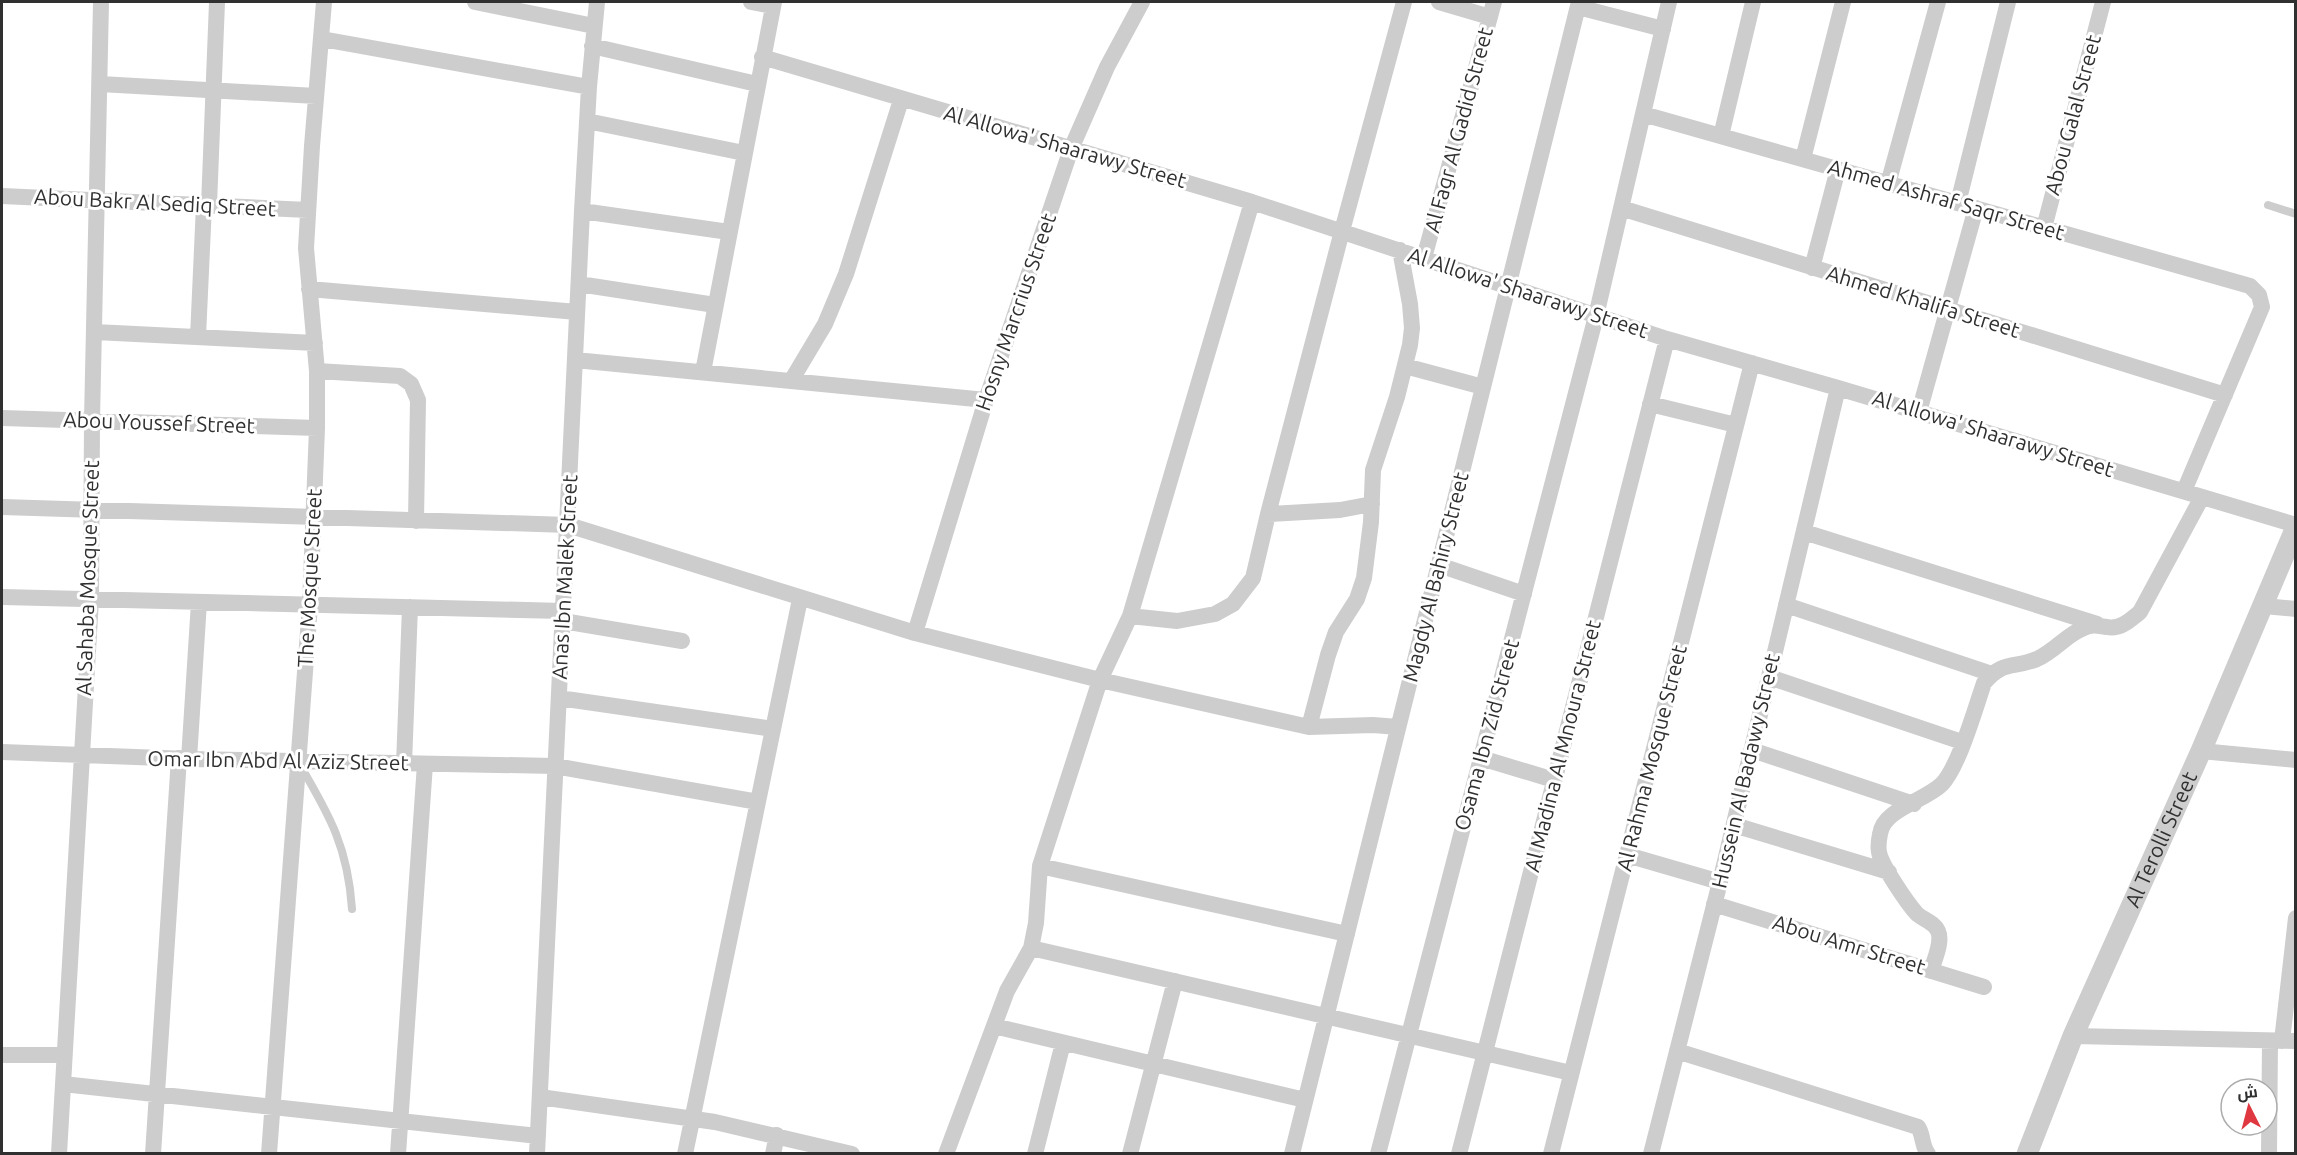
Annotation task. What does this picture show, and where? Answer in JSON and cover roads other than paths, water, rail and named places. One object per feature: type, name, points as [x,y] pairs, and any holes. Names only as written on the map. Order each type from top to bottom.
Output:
[{"type":"street","name":"Al Sahaba Mosque Street","points":[[59,1154],[91,599],[92,420],[101,2]]},
{"type":"street","points":[[198,337],[217,2]]},
{"type":"street","name":"The Mosque Street","points":[[269,1154],[310,605],[317,371],[306,248],[315,96],[324,2]]},
{"type":"street","points":[[475,2],[594,26]]},
{"type":"street","name":"Anas Ibn Malek Street","points":[[537,1154],[582,211],[589,87],[597,2]]},
{"type":"street","points":[[703,372],[773,4],[751,2]]},
{"type":"street","name":"Hosny Marcrius Street","points":[[915,633],[986,400],[1071,149],[1102,77],[1142,2]]},
{"type":"street","points":[[1130,616],[1177,621],[1215,614],[1233,604],[1253,578],[1342,231],[1404,2]]},
{"type":"street","points":[[1439,2],[1492,9]]},
{"type":"street","name":"Osama Ibn Zid Street","points":[[1378,1154],[1596,316],[1669,2]]},
{"type":"street","points":[[1721,136],[1753,2]]},
{"type":"street","points":[[1803,159],[1843,2]]},
{"type":"street","points":[[1888,184],[1938,2]]},
{"type":"street","points":[[1958,203],[2008,2]]},
{"type":"street","name":"Abou Galal Street","points":[[2044,228],[2103,2]]},
{"type":"street","points":[[1578,4],[1663,29]]},
{"type":"street","name":"Magdy Al Bahiry Street","points":[[1292,1154],[1578,4]]},
{"type":"street","name":"Al Fagr Al Gadid Street","points":[[1424,258],[1492,9]]},
{"type":"street","points":[[322,39],[589,87]]},
{"type":"street","points":[[592,46],[757,84]]},
{"type":"street","name":"Al Allowa' Shaarawy Street","points":[[762,57],[1252,202],[1667,339],[1919,412],[2295,526]]},
{"type":"street","points":[[100,84],[315,96]]},
{"type":"street","points":[[791,381],[825,324],[846,274],[901,99]]},
{"type":"street","name":"Ahmed Ashraf Saqr Street","points":[[1643,114],[2250,286],[2259,295],[2262,307],[2225,395]]},
{"type":"street","points":[[587,121],[744,153]]},
{"type":"street","points":[[1812,268],[1838,169]]},
{"type":"street","name":"Abou Bakr Al Sediq Street","points":[[2,196],[308,210]]},
{"type":"street","points":[[946,1154],[1012,979],[1031,948],[1036,923],[1040,866],[1100,680],[1130,616],[1252,202]]},
{"type":"street","name":"Ahmed Khalifa Street","points":[[1621,208],[2225,395]]},
{"type":"street","points":[[1919,412],[1976,208]]},
{"type":"street","points":[[582,211],[729,231]]},
{"type":"street","points":[[1309,727],[1336,632],[1357,599],[1364,578],[1372,504],[1373,470],[1405,366],[1412,328],[1400,250]]},
{"type":"street","points":[[579,284],[715,305]]},
{"type":"street","points":[[309,290],[577,312]]},
{"type":"street","points":[[95,332],[315,343]]},
{"type":"street","name":"Al Madina Al Mnoura Street","points":[[1459,1154],[1667,339]]},
{"type":"street","points":[[575,360],[986,400]]},
{"type":"street","name":"Al Rahma Mosque Street","points":[[1551,1154],[1752,363]]},
{"type":"street","points":[[1405,366],[1483,387]]},
{"type":"street","points":[[317,371],[400,376],[411,384],[418,400],[416,521]]},
{"type":"street","name":"Hussein Al Badawy Street","points":[[1651,1154],[1734,825],[1838,388]]},
{"type":"street","points":[[2184,491],[2225,395]]},
{"type":"street","points":[[1650,404],[1736,425]]},
{"type":"street","name":"Abou Youssef Street","points":[[2,418],[317,428]]},
{"type":"street","points":[[1804,532],[2109,628],[2123,625],[2140,612],[2202,497]]},
{"type":"street","points":[[1268,514],[1340,510],[1372,504]]},
{"type":"street","points":[[2,507],[568,525],[915,633],[1100,680],[1309,727],[1373,725],[1398,727]]},
{"type":"street","name":"Al Terolli Street","points":[[2027,1154],[2073,1036],[2201,751],[2264,606],[2295,526]]},
{"type":"street","points":[[1438,565],[1524,594]]},
{"type":"street","points":[[2,597],[410,607],[563,616],[682,641]]},
{"type":"street","points":[[685,1154],[800,599]]},
{"type":"street","points":[[153,1154],[184,759],[199,602]]},
{"type":"street","points":[[1786,605],[1992,674]]},
{"type":"street","points":[[2264,606],[2295,609]]},
{"type":"street","points":[[404,764],[410,607]]},
{"type":"street","points":[[1931,970],[1939,941],[1938,931],[1932,923],[1911,908],[1889,872],[1879,852],[1880,830],[1893,812],[1914,804],[1942,784],[1952,770],[1984,683],[1992,674],[2001,667],[2037,659],[2076,632],[2097,624]]},
{"type":"street","points":[[1769,677],[1962,742]]},
{"type":"street","points":[[559,698],[773,729]]},
{"type":"street","points":[[1752,750],[1914,804]]},
{"type":"street","points":[[2201,751],[2295,760]]},
{"type":"street","name":"Omar Ibn Abd Al Aziz Street","points":[[2,752],[298,762],[555,766],[758,802]]},
{"type":"street","points":[[1481,758],[1554,780]]},
{"type":"street","points":[[398,1154],[424,764]]},
{"type":"street","points":[[1734,825],[1889,872]]},
{"type":"street","points":[[1627,855],[1720,882]]},
{"type":"street","points":[[1040,866],[1347,934]]},
{"type":"street","name":"Abou Amr Street","points":[[1714,904],[1984,987]]},
{"type":"street","points":[[2268,1154],[2283,1041],[2295,918]]},
{"type":"street","points":[[1031,948],[1571,1073]]},
{"type":"street","points":[[1135,1152],[1175,981]]},
{"type":"street","points":[[994,1026],[1305,1101]]},
{"type":"street","points":[[2073,1036],[2283,1041]]},
{"type":"street","points":[[1035,1154],[1063,1042]]},
{"type":"street","points":[[1677,1050],[1918,1127],[1922,1132],[1923,1147],[1928,1154]]},
{"type":"street","points":[[2,1055],[64,1055]]},
{"type":"street","points":[[63,1084],[538,1136]]},
{"type":"street","points":[[540,1097],[715,1122],[852,1154]]},
{"type":"street","points":[[773,1154],[777,1135]]},
{"type":"lane","points":[[2268,205],[2295,214]]},
{"type":"lane","points":[[298,762],[324,805],[339,838],[349,876],[352,909]]}]
